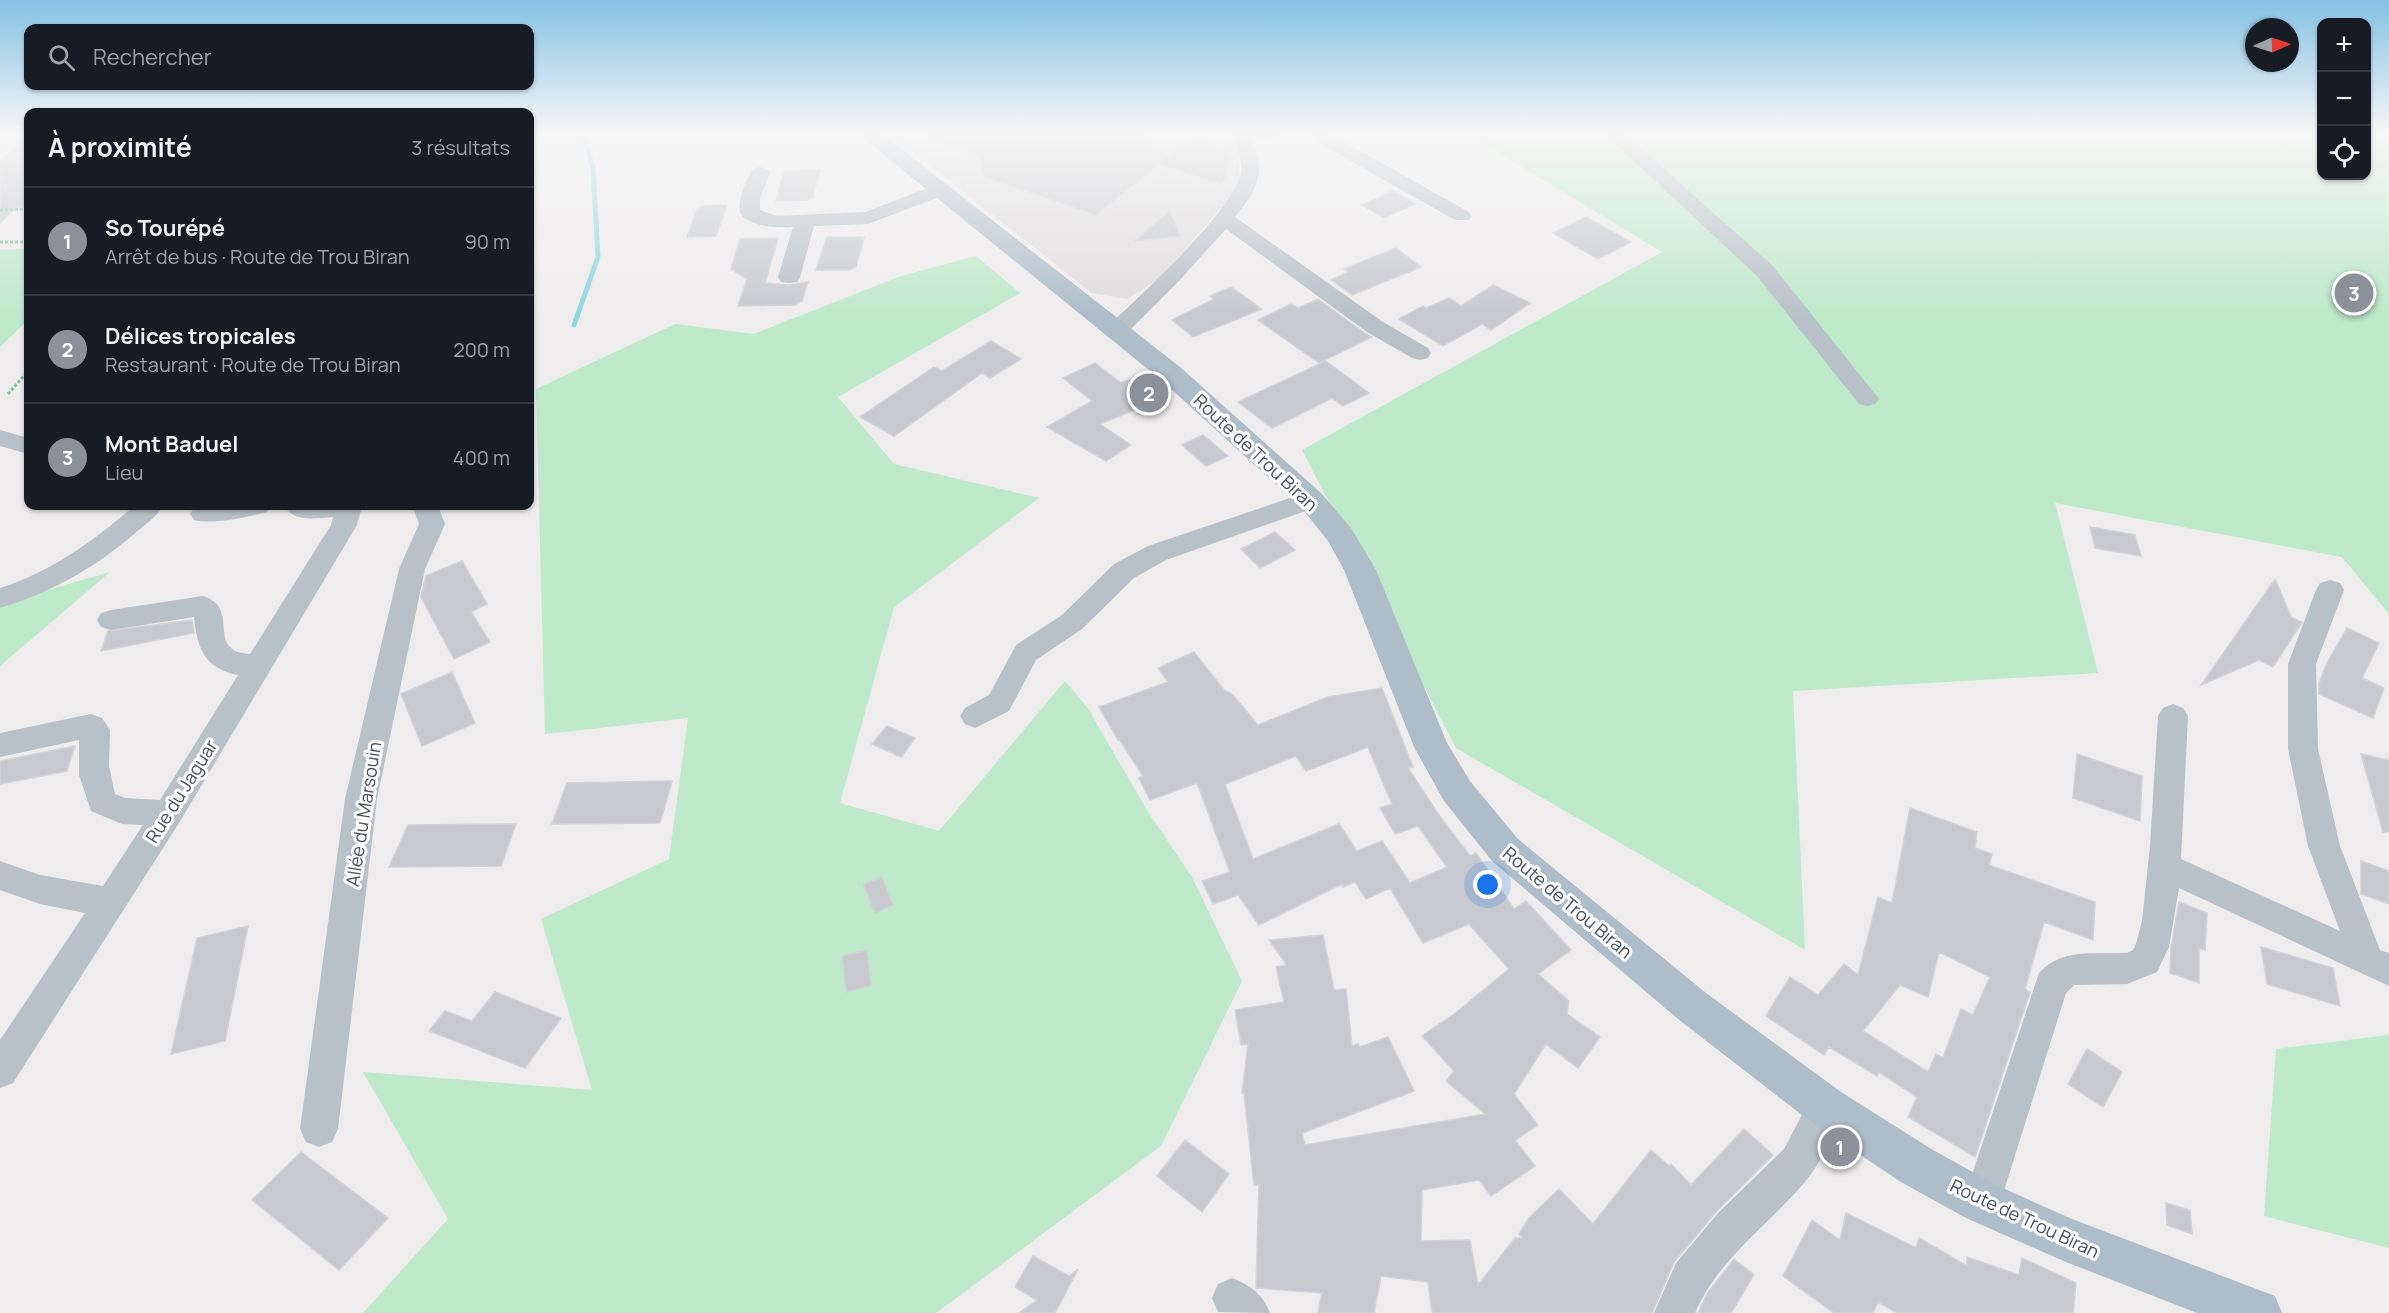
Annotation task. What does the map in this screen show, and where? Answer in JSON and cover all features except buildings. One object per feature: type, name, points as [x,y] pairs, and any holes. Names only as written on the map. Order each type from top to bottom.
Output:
[{"type":"main road","name":"Route de Trou Biran","points":[[945,194],[1170,373],[1311,500],[1340,536],[1360,570],[1431,747],[1457,791],[1505,850],[1692,1006],[1826,1107],[1917,1166],[1982,1202],[2066,1239],[2258,1313]]},
{"type":"street","points":[[751,194],[750,213],[775,222],[805,222],[868,218],[929,194]]},
{"type":"street","points":[[1116,331],[1165,284],[1242,194]]},
{"type":"street","points":[[1424,194],[1462,216]]},
{"type":"street","points":[[1685,194],[1765,271],[1867,399]]},
{"type":"street","points":[[1223,218],[1375,327],[1420,353]]},
{"type":"street","points":[[789,277],[805,222]]},
{"type":"street","points":[[0,438],[24,445]]},
{"type":"street","points":[[975,716],[999,702],[1026,653],[1072,622],[1124,571],[1157,553],[1311,500]]},
{"type":"street","points":[[0,598],[59,574],[103,545],[145,510]]},
{"type":"street","points":[[204,514],[231,510]]},
{"type":"street","name":"Rue du Jaguar","points":[[0,1071],[168,814],[344,525],[348,510]]},
{"type":"street","name":"Allée du Marsouin","points":[[318,1129],[361,799],[412,569],[432,524],[427,510]]},
{"type":"street","points":[[2330,590],[2302,664],[2303,749],[2324,846],[2378,964]]},
{"type":"street","points":[[111,620],[203,606],[208,610],[208,625],[221,658],[227,662],[258,666]]},
{"type":"street","points":[[1982,1202],[2051,984],[2063,972],[2080,968],[2130,967],[2146,961],[2153,948],[2166,867],[2173,716]]},
{"type":"street","points":[[0,745],[92,726],[95,730],[91,750],[94,781],[102,802],[122,811],[168,814]]},
{"type":"street","points":[[2166,867],[2378,964]]},
{"type":"street","points":[[0,875],[24,887],[65,896],[110,901]]},
{"type":"street","points":[[1674,1313],[1690,1277],[1733,1226],[1797,1162],[1826,1107]]},
{"type":"path","points":[[0,210],[24,210]]},
{"type":"path","points":[[0,242],[24,243]]},
{"type":"path","points":[[8,394],[24,376]]},
{"type":"shaded area","points":[[967,194],[1233,194],[1159,279],[1127,299],[1092,293]]},
{"type":"green space","points":[[1567,194],[2389,194],[2389,614],[2342,557],[2055,503],[2098,673],[1793,691],[1805,950],[1456,748],[1302,450],[1662,252]]},
{"type":"green space","points":[[0,249],[24,249],[24,324],[0,347]]},
{"type":"green space","points":[[976,256],[1020,293],[838,397],[894,464],[1039,498],[894,607],[840,803],[939,831],[1065,681],[1087,707],[1148,812],[1192,877],[1242,981],[1161,1146],[936,1313],[363,1313],[448,1219],[363,1072],[592,1090],[541,919],[669,859],[688,718],[545,734],[536,389],[675,324],[754,334],[901,276]]},
{"type":"green space","points":[[110,572],[0,666],[0,604]]},
{"type":"green space","points":[[2389,1035],[2389,1248],[2264,1216],[2276,1049]]},
{"type":"waterway","points":[[574,325],[598,257],[594,194]]},
{"type":"place","name":"Mont Baduel","points":[[2354,293]]},
{"type":"place","name":"Délices tropicales","points":[[1149,393]]},
{"type":"place","name":"So Tourépé","points":[[1840,1147]]}]
